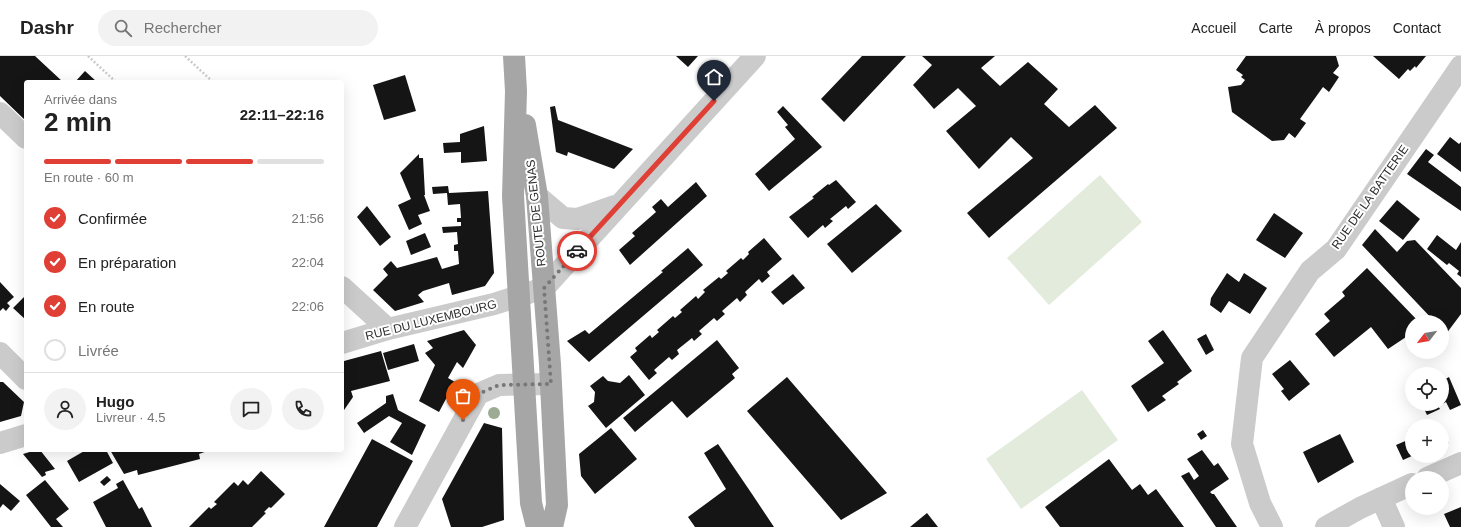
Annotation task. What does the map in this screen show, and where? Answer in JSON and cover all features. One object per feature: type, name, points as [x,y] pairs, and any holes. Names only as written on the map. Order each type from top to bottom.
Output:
[{"type":"main road","name":"ROUTE DE GENAS","points":[[514,56],[516,91],[513,196],[526,384],[532,503],[537,527]]},
{"type":"main road","name":"ROUTE DE GENAS","points":[[516,91],[527,136],[537,196],[551,384],[556,505],[552,527]]},
{"type":"street","points":[[544,288],[755,56]]},
{"type":"street","name":"RUE DE LA BATTERIE","points":[[1272,527],[1260,503],[1242,444],[1252,358],[1310,271],[1336,249],[1461,66]]},
{"type":"street","points":[[0,113],[24,136]]},
{"type":"street","points":[[537,196],[563,218],[578,220],[618,205]]},
{"type":"street","points":[[344,288],[388,329]]},
{"type":"street","name":"RUE DU LUXEMBOURG","points":[[344,342],[388,329],[519,297],[544,288]]},
{"type":"street","points":[[0,353],[24,377]]},
{"type":"street","points":[[404,527],[478,394],[499,385],[551,384]]},
{"type":"street","points":[[0,443],[24,436]]},
{"type":"street","points":[[1443,471],[1461,463]]},
{"type":"street","points":[[1326,527],[1405,487]]},
{"type":"street","points":[[1381,498],[1394,527]]},
{"type":"path","points":[[88,56],[114,80]]},
{"type":"path","points":[[185,56],[211,80]]},
{"type":"green space","points":[[1100,175],[1142,222],[1049,305],[1007,258]]},
{"type":"green space","points":[[1082,390],[1118,440],[1021,509],[986,459]]},
{"type":"building","points":[[0,56],[35,56],[61,80],[24,80],[24,119],[0,96]]},
{"type":"building","points":[[676,56],[698,56],[688,67]]},
{"type":"building","points":[[862,56],[906,56],[844,122],[821,99]]},
{"type":"building","points":[[922,56],[995,56],[981,68],[1000,86],[1028,62],[1058,89],[1044,104],[1069,127],[1095,105],[1117,128],[989,238],[967,213],[1033,158],[1011,137],[979,169],[946,131],[976,106],[958,88],[934,109],[913,85],[932,65]]},
{"type":"building","points":[[1246,56],[1336,56],[1339,66],[1333,73],[1339,77],[1329,92],[1323,87],[1300,119],[1306,123],[1295,138],[1289,133],[1284,140],[1272,141],[1232,112],[1228,87],[1241,85],[1245,80],[1241,77],[1243,75],[1236,70]]},
{"type":"building","points":[[1373,56],[1426,56],[1416,68],[1415,66],[1410,71],[1408,69],[1399,79]]},
{"type":"building","points":[[85,71],[95,80],[77,80]]},
{"type":"building","points":[[405,75],[416,111],[384,120],[373,85]]},
{"type":"building","points":[[555,106],[558,120],[633,149],[614,169],[568,152],[567,156],[556,152],[550,107]]},
{"type":"building","points":[[783,106],[822,147],[769,191],[755,174],[795,139],[785,127],[788,125],[777,112]]},
{"type":"building","points":[[484,126],[487,161],[461,163],[461,152],[444,153],[443,143],[460,142],[460,134]]},
{"type":"building","points":[[1450,137],[1459,144],[1461,142],[1461,172],[1437,154]]},
{"type":"building","points":[[1426,149],[1434,155],[1428,162],[1461,187],[1461,211],[1407,174]]},
{"type":"building","points":[[419,154],[419,158],[423,158],[424,195],[430,211],[418,215],[422,224],[409,230],[398,205],[411,199],[400,173]]},
{"type":"building","points":[[836,180],[856,202],[848,209],[846,206],[830,219],[833,221],[825,228],[823,225],[808,238],[789,217],[814,198],[812,197],[828,184],[829,185]]},
{"type":"building","points":[[696,182],[707,196],[630,265],[619,250],[635,236],[632,233],[656,212],[652,207],[661,199],[668,207]]},
{"type":"building","points":[[448,186],[449,193],[488,191],[494,273],[485,286],[452,295],[449,283],[423,291],[418,295],[424,302],[395,311],[373,290],[388,275],[383,269],[391,261],[397,268],[437,257],[442,269],[459,264],[458,251],[454,251],[454,245],[458,244],[457,232],[443,233],[442,227],[461,226],[461,222],[457,222],[457,218],[461,218],[460,204],[448,205],[447,193],[433,194],[432,187]]},
{"type":"building","points":[[1397,200],[1420,219],[1403,240],[1379,221]]},
{"type":"building","points":[[876,204],[902,231],[852,273],[827,244]]},
{"type":"building","points":[[367,206],[391,237],[380,246],[357,217]]},
{"type":"building","points":[[1274,213],[1303,233],[1285,258],[1256,240]]},
{"type":"building","points":[[1375,229],[1397,252],[1407,241],[1415,240],[1461,288],[1461,314],[1449,330],[1449,315],[1428,315],[1362,245]]},
{"type":"building","points":[[425,233],[431,247],[411,255],[406,241]]},
{"type":"building","points":[[1437,235],[1456,250],[1461,242],[1461,277],[1457,274],[1459,271],[1449,263],[1447,265],[1427,249]]},
{"type":"building","points":[[764,238],[782,259],[767,272],[770,276],[762,283],[759,279],[745,292],[747,295],[740,302],[737,298],[722,311],[725,314],[717,321],[714,318],[699,331],[702,334],[694,341],[692,338],[677,350],[679,354],[672,360],[669,357],[654,370],[657,373],[649,380],[630,357],[637,351],[635,348],[650,335],[652,338],[659,332],[657,330],[673,316],[675,318],[682,312],[680,310],[696,296],[698,299],[705,292],[703,290],[719,277],[721,279],[728,273],[726,271],[741,258],[743,260],[749,254],[748,252]]},
{"type":"building","points":[[688,248],[703,265],[589,362],[567,341],[585,330],[589,334],[663,272],[661,271]]},
{"type":"building","points":[[1367,268],[1412,315],[1405,315],[1405,338],[1388,349],[1371,327],[1334,357],[1315,334],[1330,321],[1324,314],[1345,296],[1342,292]]},
{"type":"building","points":[[1227,273],[1239,282],[1244,273],[1267,288],[1250,314],[1229,301],[1221,313],[1210,305],[1211,298]]},
{"type":"building","points":[[793,274],[805,288],[783,305],[771,292]]},
{"type":"building","points":[[0,282],[14,297],[7,303],[10,306],[6,311],[3,308],[0,311]]},
{"type":"building","points":[[24,297],[24,318],[13,308]]},
{"type":"building","points":[[464,330],[476,345],[463,368],[457,362],[448,378],[455,382],[439,412],[419,401],[435,365],[425,353],[433,348],[427,341]]},
{"type":"building","points":[[1163,330],[1192,371],[1177,382],[1179,384],[1162,396],[1166,400],[1148,412],[1131,386],[1164,363],[1148,341]]},
{"type":"building","points":[[1206,334],[1214,350],[1206,355],[1197,339]]},
{"type":"building","points":[[717,340],[739,368],[732,374],[735,378],[687,418],[672,401],[635,432],[623,418]]},
{"type":"building","points":[[414,344],[419,361],[388,370],[383,353]]},
{"type":"building","points":[[381,351],[390,381],[351,391],[353,397],[344,410],[344,361]]},
{"type":"building","points":[[1290,360],[1310,384],[1289,401],[1281,391],[1284,389],[1272,374]]},
{"type":"building","points":[[629,375],[645,395],[606,428],[588,406],[594,402],[595,392],[590,386],[603,376],[608,381],[620,383]]},
{"type":"building","points":[[787,377],[887,493],[841,520],[747,411]]},
{"type":"building","points":[[1449,377],[1461,405],[1450,410],[1449,408]]},
{"type":"building","points":[[0,382],[3,382],[24,402],[21,416],[0,422]]},
{"type":"building","points":[[393,394],[398,410],[426,425],[412,455],[390,442],[402,423],[389,416],[364,433],[357,423],[386,403],[386,396]]},
{"type":"building","points":[[1425,411],[1436,411],[1427,415]]},
{"type":"building","points":[[484,423],[502,428],[504,520],[482,527],[451,527],[442,499]]},
{"type":"building","points":[[611,428],[637,459],[595,494],[581,476],[579,454]]},
{"type":"building","points":[[1203,430],[1207,436],[1201,440],[1197,434]]},
{"type":"building","points":[[1340,434],[1354,462],[1318,483],[1303,452]]},
{"type":"building","points":[[372,439],[413,461],[377,527],[324,527]]},
{"type":"building","points":[[1405,441],[1405,459],[1403,460],[1396,445]]},
{"type":"building","points":[[718,444],[774,527],[695,527],[688,517],[726,489],[704,453]]},
{"type":"building","points":[[1202,450],[1214,466],[1218,463],[1229,479],[1210,492],[1214,494],[1237,527],[1216,527],[1181,476],[1189,472],[1194,480],[1199,476],[1187,459]]},
{"type":"building","points":[[30,452],[42,452],[55,469],[45,472],[46,475],[42,477],[23,454]]},
{"type":"building","points":[[83,452],[107,452],[113,463],[79,482],[67,461]]},
{"type":"building","points":[[111,452],[204,452],[199,454],[200,459],[138,475],[137,470],[124,474]]},
{"type":"building","points":[[1109,459],[1132,490],[1140,484],[1148,495],[1156,489],[1184,527],[1060,527],[1045,507]]},
{"type":"building","points":[[261,471],[285,494],[271,508],[269,507],[264,512],[266,513],[252,527],[189,527],[209,507],[211,509],[217,504],[214,502],[234,482],[238,486],[243,480],[248,485]]},
{"type":"building","points":[[107,476],[111,480],[104,486],[100,482]]},
{"type":"building","points":[[45,480],[69,509],[56,519],[63,527],[51,527],[26,495]]},
{"type":"building","points":[[123,480],[139,509],[142,507],[152,527],[106,527],[93,502],[118,488],[116,484]]},
{"type":"building","points":[[0,484],[20,501],[11,511],[3,504],[0,508]]},
{"type":"building","points":[[1461,507],[1461,527],[1450,527],[1444,515],[1449,515],[1449,512]]},
{"type":"building","points":[[927,513],[938,527],[910,527]]},
{"type":"way so far","points":[[463,420],[478,394],[499,385],[551,384],[544,288],[577,251]]},
{"type":"route","points":[[577,251],[714,101]]}]
